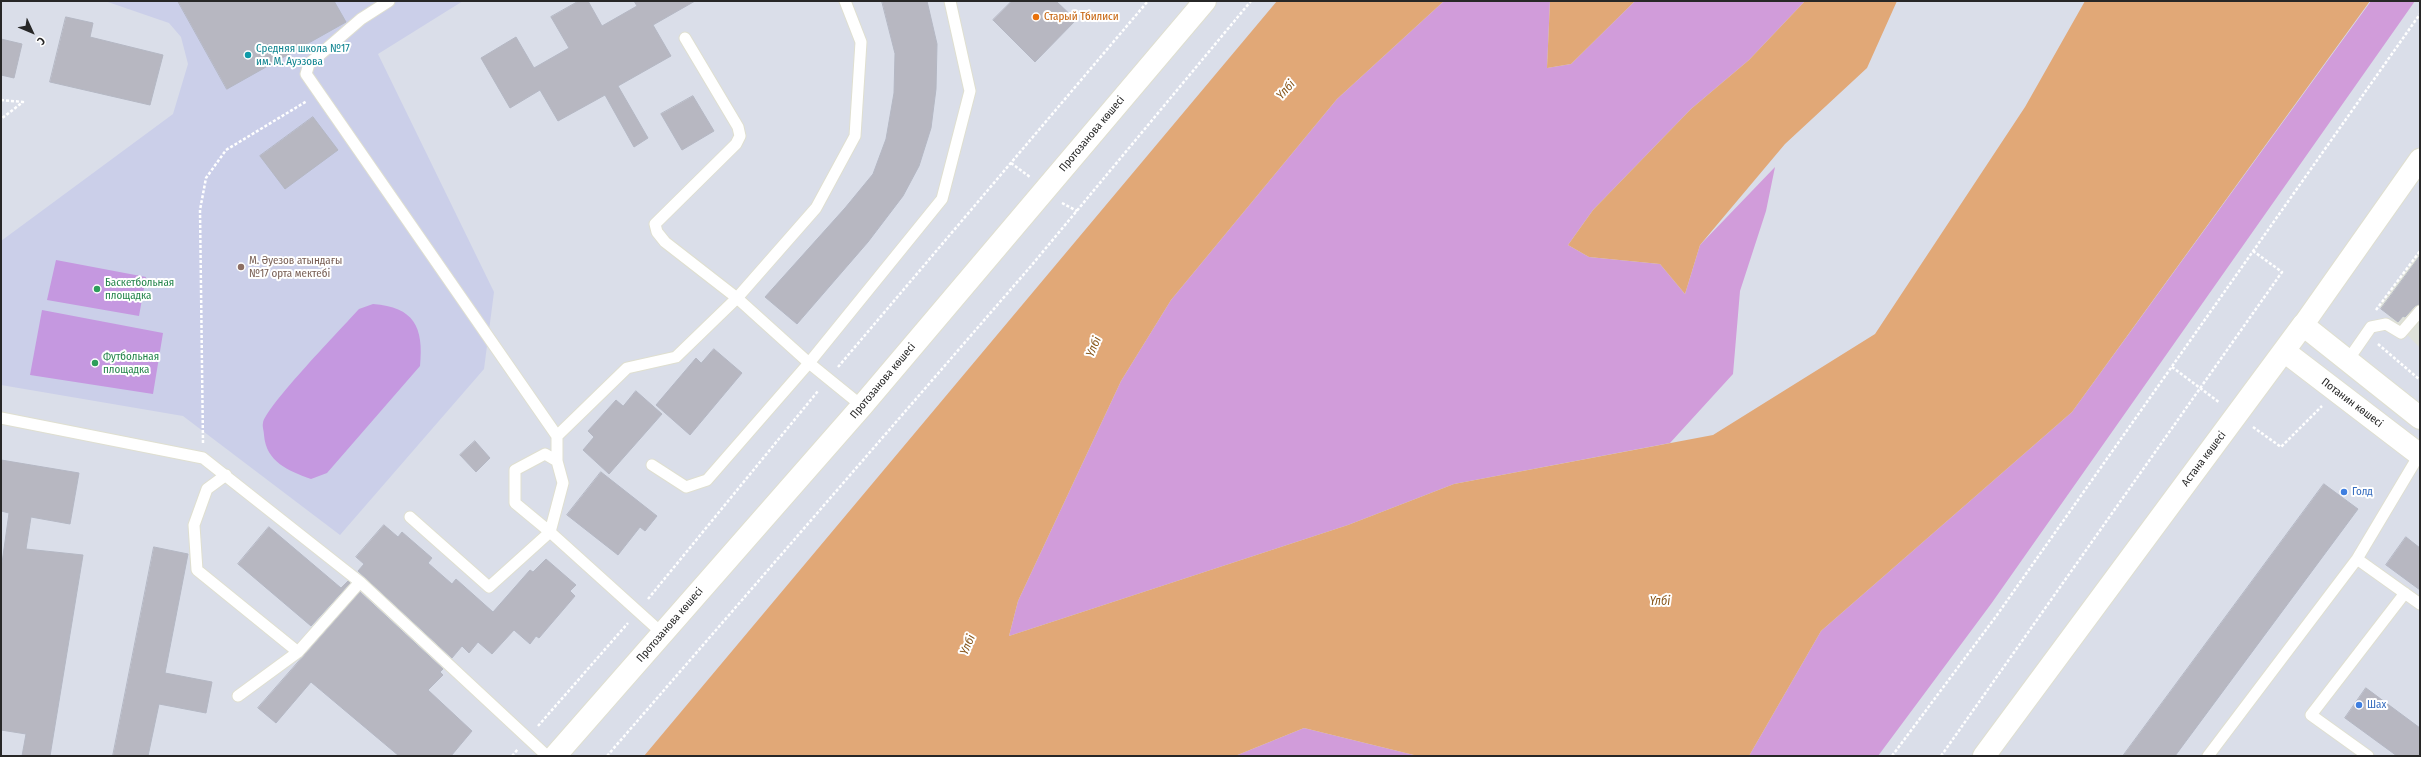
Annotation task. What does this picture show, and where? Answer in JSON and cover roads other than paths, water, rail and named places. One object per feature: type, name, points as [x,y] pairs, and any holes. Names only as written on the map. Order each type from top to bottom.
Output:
[{"type":"street","name":"Протозанова көшесі","points":[[555,756],[862,406],[1205,1]]},
{"type":"street","name":"Астана көшесі","points":[[1984,756],[2303,325],[2420,159]]},
{"type":"street","points":[[2303,325],[2420,418]]},
{"type":"street","name":"Потанин көшесі","points":[[2284,351],[2420,455]]},
{"type":"lane","points":[[389,1],[361,19],[309,64],[306,74],[557,436],[557,461],[563,484],[550,532],[489,587],[410,517]]},
{"type":"lane","points":[[557,436],[627,368],[676,357],[737,298],[816,208],[855,136],[861,42],[844,1]]},
{"type":"lane","points":[[652,465],[686,487],[707,480],[809,363],[942,199],[970,91],[950,1]]},
{"type":"lane","points":[[685,38],[738,127],[740,136],[736,144],[655,224],[657,232],[665,242],[737,298],[809,363],[862,406]]},
{"type":"lane","points":[[2348,360],[2371,327],[2386,324],[2400,333],[2420,311]]},
{"type":"lane","points":[[1,418],[203,458],[226,474],[360,582],[547,756]]},
{"type":"lane","points":[[557,461],[544,454],[515,470],[515,503],[550,532],[663,634]]},
{"type":"lane","points":[[2208,756],[2357,559],[2420,455]]},
{"type":"lane","points":[[226,474],[207,489],[194,525],[197,570],[298,652]]},
{"type":"lane","points":[[2357,559],[2420,604]]},
{"type":"lane","points":[[238,696],[298,652],[360,582]]},
{"type":"lane","points":[[2368,756],[2312,715],[2405,593]]},
{"type":"water","name":"Үлбі","points":[[1277,1],[1444,1],[1337,99],[1171,300],[1121,381],[1018,601],[1009,636],[1348,525],[1454,484],[1713,435],[1875,334],[2025,107],[2085,1],[2370,1],[2072,412],[1821,631],[1749,756],[1418,756],[1304,728],[1235,756],[644,756]]},
{"type":"water","points":[[1550,1],[1635,1],[1571,64],[1547,68]]},
{"type":"water","points":[[1805,1],[1897,1],[1867,68],[1785,144],[1700,245],[1685,294],[1660,264],[1589,257],[1568,245],[1593,210],[1691,109],[1749,60]]},
{"type":"place","name":"Старый Тбилиси","points":[[1036,17]]},
{"type":"place","name":"Средняя школа №17 им. М. Ауэзова","points":[[248,55]]},
{"type":"place","name":"М. Әуезов атындағы №17 орта мектебі","points":[[241,267]]},
{"type":"place","name":"Баскетбольная площадка","points":[[97,289]]},
{"type":"place","name":"Футбольная площадка","points":[[95,363]]},
{"type":"place","name":"Голд","points":[[2344,492]]},
{"type":"place","name":"Шах","points":[[2359,705]]}]
